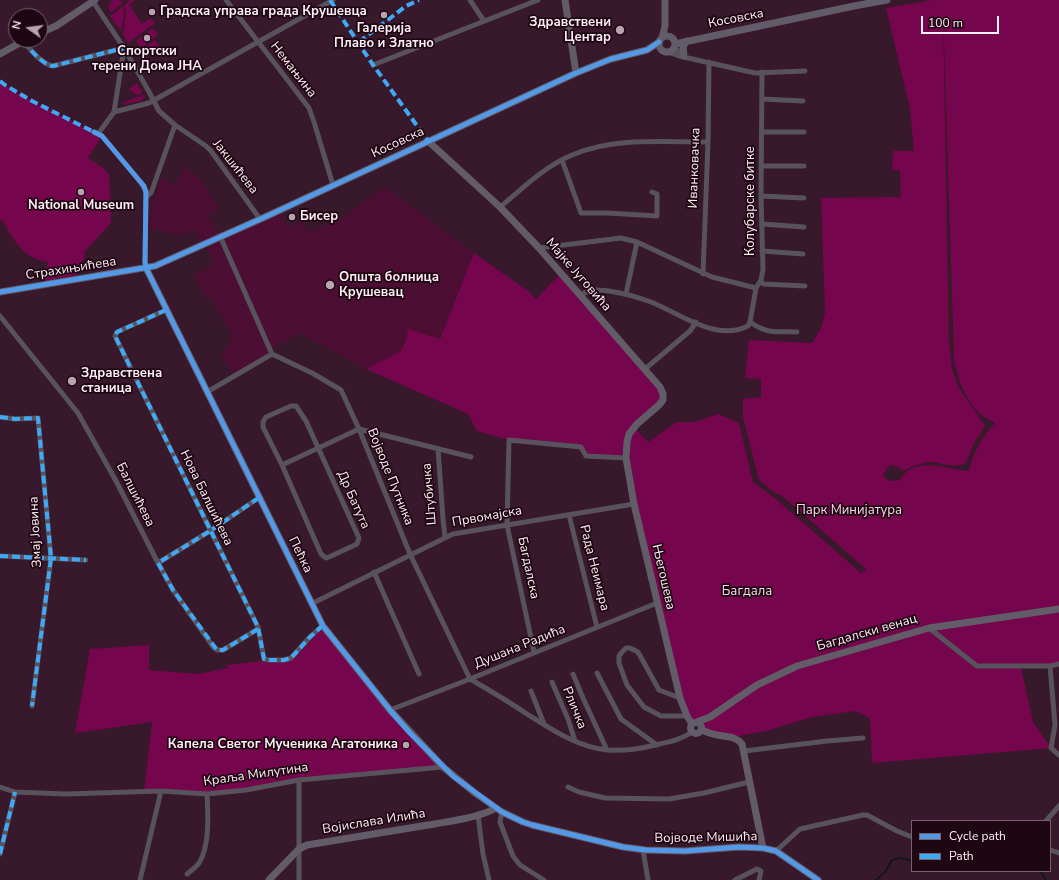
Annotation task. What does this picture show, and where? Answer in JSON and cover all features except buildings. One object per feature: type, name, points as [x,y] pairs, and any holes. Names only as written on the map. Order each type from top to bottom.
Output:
[{"type":"street","name":"Немањина","points":[[226,0],[309,108],[333,185]]},
{"type":"street","points":[[114,112],[145,105],[153,101],[333,0]]},
{"type":"street","points":[[470,0],[484,21]]},
{"type":"street","points":[[373,65],[538,0]]},
{"type":"street","points":[[565,0],[576,73]]},
{"type":"street","points":[[665,0],[665,26],[669,41],[684,56]]},
{"type":"street","name":"Косовска","points":[[146,268],[162,263],[220,236],[260,220],[576,73],[611,59],[647,50],[669,41],[685,41],[887,0]]},
{"type":"street","points":[[48,30],[56,26],[94,1]]},
{"type":"street","name":"Јакшићева","points":[[94,1],[124,48],[153,101],[164,116],[211,151],[260,220]]},
{"type":"street","points":[[669,41],[660,48],[665,51],[755,73],[805,71]]},
{"type":"street","name":"Косовска","points":[[647,50],[672,50],[669,41]]},
{"type":"street","points":[[684,56],[683,46],[685,41]]},
{"type":"street","points":[[0,53],[9,48]]},
{"type":"street","points":[[29,48],[49,66],[124,48],[114,112],[96,133],[102,136],[142,183],[146,192],[146,268]]},
{"type":"street","name":"Иванковачка","points":[[703,274],[708,142],[709,62]]},
{"type":"street","name":"Колубарске битке","points":[[749,324],[756,288],[760,282],[763,270],[761,196],[762,72]]},
{"type":"street","points":[[762,99],[804,101]]},
{"type":"street","points":[[146,198],[151,193],[175,125]]},
{"type":"street","points":[[762,132],[804,132]]},
{"type":"street","name":"Мајке Југовића","points":[[428,141],[500,207],[660,387],[663,394],[659,405],[637,424],[629,434]]},
{"type":"street","points":[[500,207],[532,181],[562,160],[590,148],[611,144],[708,142]]},
{"type":"street","points":[[562,160],[581,213],[656,216],[657,194],[652,192]]},
{"type":"street","points":[[761,166],[804,166]]},
{"type":"street","points":[[761,196],[804,198]]},
{"type":"street","points":[[762,224],[804,227]]},
{"type":"street","points":[[208,392],[272,354],[220,236]]},
{"type":"street","points":[[538,248],[621,238],[637,242],[703,274],[723,281],[756,288]]},
{"type":"street","points":[[626,294],[637,242]]},
{"type":"street","points":[[762,251],[803,254]]},
{"type":"street","name":"Страхињићева","points":[[0,292],[146,268]]},
{"type":"street","name":"Пећка","points":[[146,268],[260,497],[322,626],[390,710],[443,767],[499,810]]},
{"type":"street","points":[[760,282],[764,284],[805,286]]},
{"type":"street","points":[[580,296],[587,290],[626,294],[652,303],[712,330],[724,332],[734,331],[749,324],[767,331],[797,332]]},
{"type":"street","name":"Нова Балшићева","points":[[166,310],[117,332],[115,336],[258,627],[264,659],[284,660],[291,658],[322,626]]},
{"type":"street","name":"Балшићева","points":[[0,316],[78,413],[116,481],[173,590],[217,650],[222,650],[258,629]]},
{"type":"street","points":[[645,369],[690,331],[696,322]]},
{"type":"street","name":"Војводе Путника","points":[[272,354],[312,373],[341,390],[359,429],[410,554],[470,679]]},
{"type":"street","name":"Др Батута","points":[[291,406],[296,406],[306,421],[359,540],[357,544],[326,558],[321,554],[282,465],[263,427],[263,422],[266,418],[277,411],[291,406]]},
{"type":"street","name":"Змај Јовина","points":[[0,417],[15,419],[38,418],[51,558],[32,706]]},
{"type":"street","points":[[282,465],[359,429],[471,457]]},
{"type":"street","name":"Његошева","points":[[629,434],[626,442],[626,458],[634,504],[680,698],[687,716],[694,723]]},
{"type":"street","name":"Багдалска","points":[[534,652],[507,525],[509,440],[581,447],[586,456],[626,458]]},
{"type":"street","name":"Штубичка","points":[[438,449],[445,537]]},
{"type":"street","points":[[158,563],[210,531],[260,497]]},
{"type":"street","name":"Првомајска","points":[[311,604],[445,537],[467,531],[634,504]]},
{"type":"street","name":"Рада Неимара","points":[[569,515],[597,627]]},
{"type":"street","points":[[0,556],[86,560]]},
{"type":"street","points":[[374,572],[419,674]]},
{"type":"street","name":"Душана Радића","points":[[390,710],[657,603]]},
{"type":"street","name":"Багдалски венац","points":[[694,723],[710,717],[757,685],[797,666],[928,628],[1059,610]]},
{"type":"street","points":[[928,628],[976,666],[1050,666],[1059,664]]},
{"type":"street","points":[[680,698],[659,690],[638,652],[634,649],[626,648],[619,656],[619,663],[627,685],[644,707],[661,716],[687,716]]},
{"type":"street","points":[[1050,666],[1055,725],[1051,748],[1059,755]]},
{"type":"street","points":[[597,673],[621,719],[658,744]]},
{"type":"street","points":[[574,674],[583,698],[607,750]]},
{"type":"street","points":[[470,679],[544,725],[575,741],[596,748],[607,750],[641,748],[681,739],[692,732],[697,733],[701,730],[715,735],[733,737],[742,744],[763,848]]},
{"type":"street","name":"Рличка","points":[[552,682],[568,719],[575,741]]},
{"type":"street","points":[[531,690],[544,725]]},
{"type":"street","points":[[692,732],[690,729],[694,723],[700,724],[701,730]]},
{"type":"street","points":[[744,752],[827,741],[863,738]]},
{"type":"street","name":"Краља Милутина","points":[[0,787],[15,792],[66,794],[161,791],[207,794],[246,790],[299,780],[443,767]]},
{"type":"street","points":[[299,780],[299,880]]},
{"type":"street","points":[[568,786],[579,792],[605,798],[669,799],[704,794],[749,782]]},
{"type":"street","points":[[140,880],[161,791]]},
{"type":"street","points":[[0,854],[15,792]]},
{"type":"street","points":[[187,874],[199,863],[205,847],[208,819],[207,794]]},
{"type":"street","points":[[1047,820],[1059,806]]},
{"type":"street","points":[[499,810],[500,822],[510,850],[516,861],[530,872],[544,880]]},
{"type":"street","name":"Војислава Илића","points":[[269,880],[299,849],[307,845],[438,823],[499,810]]},
{"type":"street","name":"Војводе Мишића","points":[[499,810],[522,822],[532,825],[643,850],[685,851],[739,847],[763,848],[776,851],[814,879]]},
{"type":"street","points":[[478,814],[483,854],[489,880]]},
{"type":"street","points":[[776,851],[800,829],[863,815],[867,815],[911,837]]},
{"type":"street","points":[[643,850],[648,880]]},
{"type":"street","points":[[735,880],[757,869],[761,871],[759,880]]},
{"type":"shaded area","name":"Општа болница Крушевац","points":[[183,167],[202,180],[218,208],[208,216],[221,236],[280,213],[288,227],[302,221],[308,232],[342,218],[385,187],[474,253],[440,339],[406,341],[400,352],[366,369],[301,334],[293,336],[271,349],[272,354],[234,377],[221,354],[228,347],[232,336],[210,296],[206,298],[194,275],[214,264],[205,244],[202,245],[194,229],[181,235],[148,230],[151,207],[161,177],[176,186]]},
{"type":"green space","points":[[113,0],[120,0],[122,4],[111,12],[108,8],[110,2]]},
{"type":"green space","points":[[130,0],[135,0],[129,5],[142,24],[151,18],[155,23],[128,43],[123,34],[126,14],[124,5]]},
{"type":"green space","points":[[933,0],[1059,0],[1059,664],[1021,667],[1033,722],[1051,748],[872,763],[870,718],[855,711],[812,717],[766,731],[733,737],[701,728],[700,724],[687,716],[626,458],[586,456],[581,447],[509,440],[477,431],[468,414],[366,369],[400,352],[406,341],[408,329],[440,339],[474,253],[528,291],[536,299],[561,273],[655,380],[663,400],[634,427],[648,442],[677,422],[695,422],[718,414],[739,423],[753,482],[776,499],[861,573],[866,569],[781,495],[775,493],[759,480],[743,418],[743,399],[761,397],[761,379],[745,378],[749,340],[812,343],[821,328],[825,313],[821,198],[804,198],[901,197],[900,170],[892,170],[893,151],[914,151],[910,109],[886,8]],"holes":[[[943,9],[954,360],[966,395],[979,413],[995,423],[979,445],[969,470],[967,471],[931,465],[922,466],[913,468],[906,472],[900,480],[888,480],[883,475],[888,467],[892,465],[903,471],[919,464],[930,462],[954,466],[963,464],[966,462],[975,442],[985,426],[959,388],[952,369],[949,342]]]},
{"type":"green space","points":[[123,6],[124,15],[121,31],[110,16]]},
{"type":"green space","name":"Спортски терени Дома ЈНА","points":[[153,28],[158,35],[141,48],[136,41]]},
{"type":"green space","name":"Спортски терени Дома ЈНА","points":[[155,40],[160,47],[145,59],[139,51]]},
{"type":"green space","points":[[0,81],[32,101],[102,136],[88,158],[109,174],[111,223],[84,252],[84,259],[76,267],[77,275],[44,281],[48,262],[34,258],[27,254],[15,241],[2,220],[0,220]]},
{"type":"green space","points":[[137,83],[142,92],[141,94],[137,95],[129,89]]},
{"type":"green space","points":[[143,95],[145,96],[141,101],[122,104],[122,103]]},
{"type":"green space","points":[[323,626],[443,767],[299,780],[207,794],[144,792],[152,722],[75,733],[90,649],[149,645],[149,670],[198,674],[228,668],[227,665],[295,658]]},
{"type":"waterway","points":[[876,880],[885,872],[892,860],[901,858],[911,861]]},
{"type":"waterway","points":[[1041,872],[1046,880]]},
{"type":"marked path","points":[[330,0],[371,62],[428,141]]},
{"type":"marked path","points":[[359,42],[406,6],[419,0]]},
{"type":"marked path","points":[[30,48],[41,60],[53,66],[124,48]]},
{"type":"marked path","points":[[0,81],[32,101],[94,132]]},
{"type":"marked path","points":[[166,310],[117,332],[115,336],[258,627],[264,659],[284,660],[291,658],[322,626]]},
{"type":"marked path","points":[[0,417],[15,419],[38,418],[51,558],[32,706]]},
{"type":"marked path","points":[[258,629],[223,650],[217,650],[173,590],[158,563],[210,531],[260,497]]},
{"type":"marked path","points":[[0,556],[86,560]]},
{"type":"marked path","points":[[0,854],[15,792]]},
{"type":"cycle path","points":[[0,292],[155,266],[265,217],[576,73],[611,59],[647,50],[659,42]]},
{"type":"cycle path","points":[[94,132],[102,136],[144,186],[146,192],[146,268],[323,626],[410,733],[453,776],[502,812],[523,822],[623,847],[646,850],[685,851],[739,847],[763,848],[776,851],[818,880]]},
{"type":"place","name":"Градска управа града Крушевца","points":[[152,12]]},
{"type":"place","name":"Галерија Плаво и Златно","points":[[384,15]]},
{"type":"place","name":"Здравствени Центар","points":[[620,30]]},
{"type":"place","name":"Спортски терени Дома ЈНА","points":[[147,38]]},
{"type":"place","name":"National Museum","points":[[81,192]]},
{"type":"place","name":"Бисер","points":[[292,217]]},
{"type":"place","name":"Општа болница Крушевац","points":[[330,285]]},
{"type":"place","name":"Здравствена станица","points":[[72,381]]},
{"type":"place","name":"Капела Светог Мученика Агатоника","points":[[406,745]]},
{"type":"park label","name":"Парк Минијатура","points":[[849,511]]},
{"type":"park label","name":"Багдала","points":[[747,592]]}]
